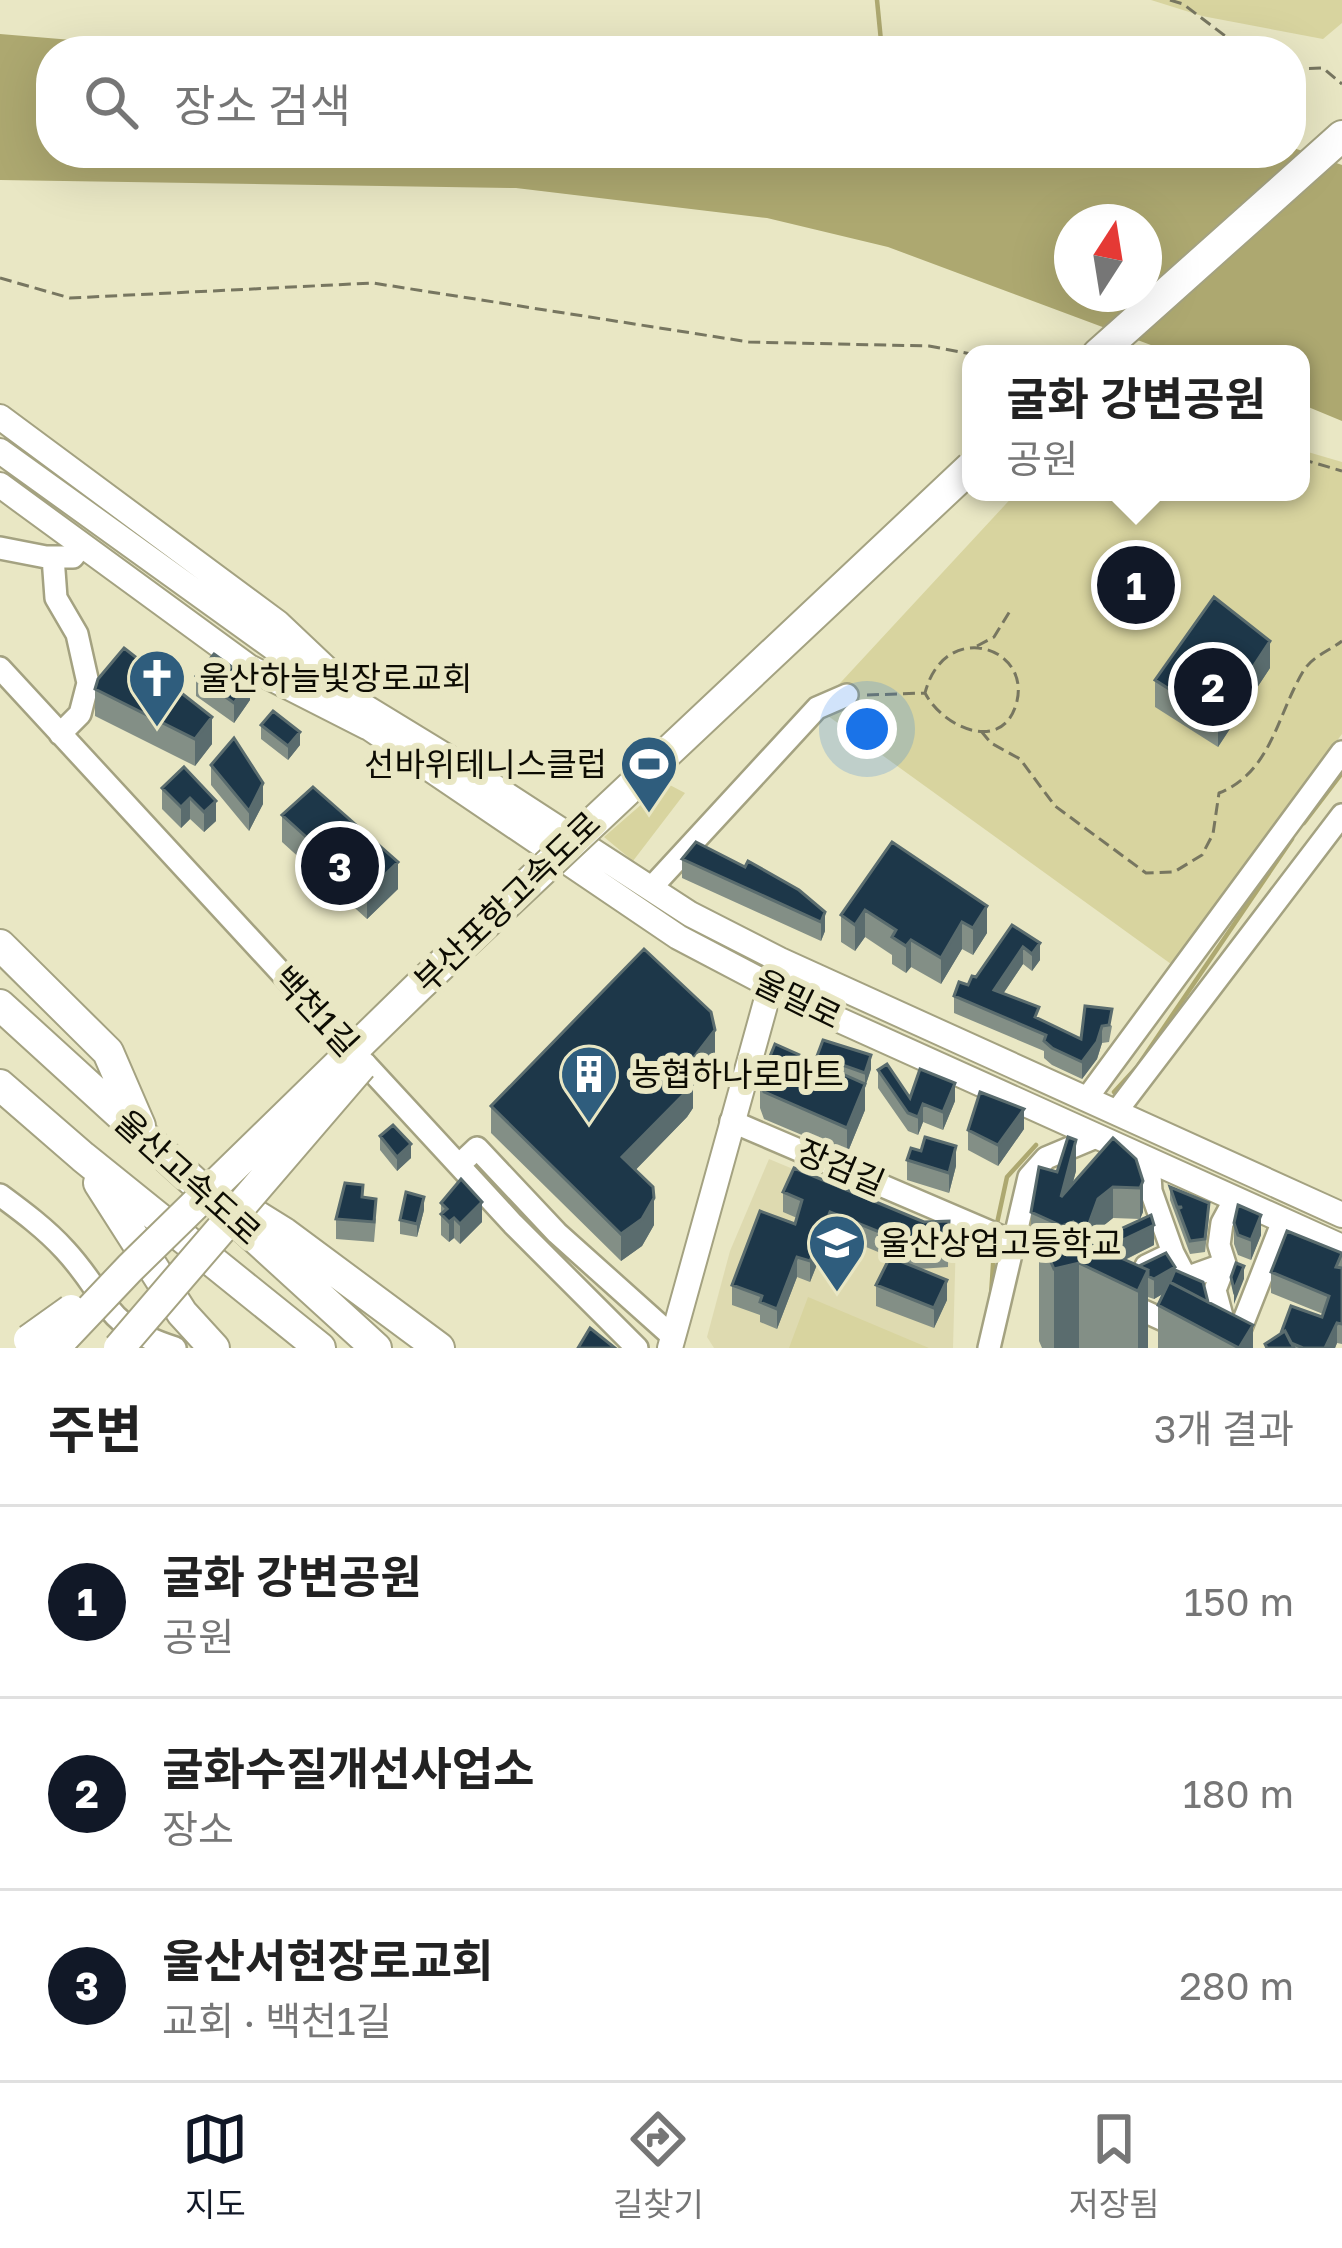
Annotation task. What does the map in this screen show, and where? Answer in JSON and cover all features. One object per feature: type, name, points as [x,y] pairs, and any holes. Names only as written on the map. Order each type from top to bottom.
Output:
[{"type":"highway","points":[[1108,345],[1342,136]]},
{"type":"highway","points":[[1131,345],[1342,163]]},
{"type":"highway","name":"부산포항고속도로","points":[[46,1346],[655,762],[962,475]]},
{"type":"highway","name":"부산포항고속도로","points":[[46,1346],[381,1043],[728,711],[962,498]]},
{"type":"highway","points":[[0,945],[107,1052],[144,1138]]},
{"type":"highway","name":"울산고속도로","points":[[0,1005],[376,1348]]},
{"type":"highway","points":[[119,1348],[381,1043]]},
{"type":"highway","name":"울산고속도로","points":[[0,1085],[320,1348]]},
{"type":"highway","points":[[83,1157],[182,1312],[214,1348]]},
{"type":"highway","points":[[172,1162],[284,1233],[440,1348]]},
{"type":"main road","points":[[0,417],[278,623],[371,720]]},
{"type":"main road","name":"울밀로","points":[[0,451],[664,927],[769,986],[1342,1247]]},
{"type":"main road","points":[[0,485],[249,667],[371,720]]},
{"type":"main road","name":"울밀로","points":[[371,720],[690,914],[780,960],[1342,1215]]},
{"type":"main road","points":[[671,1342],[780,960]]},
{"type":"street","points":[[0,548],[73,557],[82,545]]},
{"type":"street","points":[[52,557],[56,598],[77,634],[88,683],[80,714],[60,734]]},
{"type":"street","name":"백천1길","points":[[0,668],[459,1165],[637,1348]]},
{"type":"street","points":[[651,889],[817,709],[847,695]]},
{"type":"street","points":[[1087,1098],[1342,752]]},
{"type":"street","points":[[1116,1112],[1342,815]]},
{"type":"street","points":[[1290,824],[1318,845]]},
{"type":"street","name":"장검길","points":[[731,1120],[1022,1252]]},
{"type":"street","points":[[989,1348],[1022,1252],[1029,1177],[1046,1157],[1096,1137]]},
{"type":"street","points":[[459,1165],[477,1148],[671,1342]]},
{"type":"street","points":[[1149,1160],[1151,1191],[1186,1279],[1225,1264]]},
{"type":"street","points":[[0,1195],[66,1251],[117,1319],[145,1339],[175,1348]]},
{"type":"street","points":[[1230,1348],[1215,1291],[1225,1264],[1219,1245],[1222,1223],[1235,1199]]},
{"type":"street","points":[[1230,1348],[1283,1221]]},
{"type":"street","points":[[1135,1272],[1173,1253]]},
{"type":"street","points":[[1097,1290],[1230,1348]]},
{"type":"path","points":[[1170,0],[1183,4],[1225,36]]},
{"type":"path","points":[[1306,69],[1323,68],[1342,84]]},
{"type":"path","points":[[0,278],[70,298],[373,283],[749,342],[929,346],[962,352]]},
{"type":"path","points":[[1310,462],[1342,471]]},
{"type":"path","points":[[925,693],[932,669],[942,659],[994,637],[1010,611]]},
{"type":"path","points":[[994,637],[998,656]]},
{"type":"path","points":[[981,731],[1020,759],[1054,806],[1106,845],[1146,873],[1174,872],[1192,864],[1209,846],[1219,793],[1250,775],[1291,705],[1305,669],[1342,641]]},
{"type":"path","points":[[925,693],[953,726],[981,731],[1000,725],[1017,703],[1016,675],[998,656],[975,647]]},
{"type":"path","points":[[847,695],[925,693]]},
{"type":"shaded area","points":[[1151,0],[1342,0],[1342,23],[1323,39],[1202,16]]},
{"type":"shaded area","points":[[0,34],[36,37],[36,168],[1306,168],[1306,152],[1342,165],[1342,421],[1310,408],[1310,345],[1151,345],[1062,312],[1162,312],[1162,204],[1054,204],[1054,309],[888,247],[767,218],[516,188],[0,180]]},
{"type":"shaded area","points":[[1310,453],[1342,462],[1342,734],[1171,964],[817,708],[1009,501],[1310,501]]},
{"type":"shaded area","name":"선바위테니스클럽","points":[[666,783],[685,793],[633,861],[604,837]]},
{"type":"shaded area","name":"울산상업고등학교","points":[[769,1159],[956,1237],[953,1348],[714,1348],[707,1337],[730,1251]]},
{"type":"shaded area","points":[[808,1297],[929,1348],[789,1348]]},
{"type":"building","points":[[1214,597],[1270,641],[1218,720],[1155,680]]},
{"type":"building","points":[[124,648],[212,717],[195,739],[95,689]]},
{"type":"building","points":[[214,654],[250,680],[234,703],[196,676]]},
{"type":"building","points":[[273,711],[300,732],[288,746],[261,725]]},
{"type":"building","points":[[234,738],[263,783],[249,811],[211,765]]},
{"type":"building","points":[[184,767],[216,801],[204,812],[190,798],[181,807],[162,788]]},
{"type":"building","points":[[313,787],[398,862],[367,892],[282,815]]},
{"type":"building","points":[[696,842],[745,867],[748,861],[799,890],[825,912],[821,922],[682,859]]},
{"type":"building","points":[[892,842],[987,906],[973,928],[962,922],[941,958],[911,940],[906,946],[892,937],[896,930],[865,910],[855,925],[841,915]]},
{"type":"building","points":[[1012,925],[1040,943],[1032,954],[1023,947],[994,990],[1039,1007],[1035,1017],[1081,1039],[1085,1006],[1112,1009],[1109,1025],[1102,1026],[1082,1062],[1052,1048],[1044,1041],[1046,1035],[954,996],[959,982],[968,985],[976,977]]},
{"type":"building","name":"농협하나로마트","points":[[644,949],[711,1012],[715,1030],[688,1065],[693,1082],[687,1091],[622,1157],[653,1187],[654,1198],[642,1219],[621,1234],[491,1106]]},
{"type":"building","points":[[823,1040],[871,1055],[865,1073],[817,1056]]},
{"type":"building","points":[[775,1044],[865,1084],[847,1128],[764,1092],[760,1081]]},
{"type":"building","points":[[887,1064],[910,1098],[920,1069],[955,1083],[943,1112],[923,1104],[918,1117],[908,1113],[878,1070]]},
{"type":"building","points":[[980,1092],[1024,1109],[998,1145],[968,1130]]},
{"type":"building","points":[[393,1125],[411,1144],[397,1157],[380,1136]]},
{"type":"building","points":[[925,1137],[956,1146],[949,1173],[907,1160],[911,1148],[921,1151]]},
{"type":"building","points":[[1068,1137],[1076,1140],[1061,1197],[1113,1138],[1136,1159],[1143,1181],[1140,1188],[1113,1187],[1098,1199],[1087,1229],[1073,1222],[1062,1226],[1031,1212],[1039,1167],[1057,1172]]},
{"type":"building","points":[[794,1168],[924,1222],[949,1221],[948,1247],[919,1248],[830,1212],[810,1261],[797,1257],[777,1309],[760,1302],[762,1296],[732,1285],[760,1211],[795,1224],[802,1200],[783,1192]]},
{"type":"building","points":[[461,1179],[482,1202],[460,1224],[441,1214],[447,1209],[441,1203]]},
{"type":"building","points":[[345,1183],[363,1185],[362,1197],[376,1199],[374,1222],[336,1219]]},
{"type":"building","points":[[1170,1187],[1209,1203],[1205,1239],[1190,1241],[1178,1209],[1182,1207],[1177,1207]]},
{"type":"building","points":[[406,1192],[424,1197],[417,1224],[400,1220]]},
{"type":"building","points":[[1238,1205],[1261,1215],[1251,1240],[1238,1235],[1234,1223]]},
{"type":"building","points":[[1151,1215],[1154,1225],[1106,1248],[1101,1238]]},
{"type":"building","points":[[1073,1222],[1080,1240],[1148,1270],[1138,1291],[1079,1263],[1054,1269],[1039,1235]]},
{"type":"building","points":[[1287,1231],[1342,1253],[1336,1267],[1342,1268],[1342,1324],[1337,1323],[1325,1348],[1303,1348],[1291,1343],[1285,1331],[1281,1333],[1291,1306],[1322,1317],[1329,1296],[1271,1272]]},
{"type":"building","points":[[1166,1253],[1175,1267],[1154,1279],[1139,1266]]},
{"type":"building","points":[[890,1257],[947,1280],[934,1308],[876,1285]]},
{"type":"building","points":[[1236,1263],[1244,1266],[1234,1290],[1231,1277]]},
{"type":"building","points":[[1175,1270],[1203,1282],[1208,1302],[1170,1282]]},
{"type":"building","points":[[1169,1282],[1253,1325],[1239,1348],[1158,1305]]},
{"type":"building","points":[[590,1328],[615,1348],[578,1348]]},
{"type":"building","points":[[1285,1331],[1294,1348],[1267,1348],[1265,1344]]},
{"type":"waterway","points":[[877,0],[881,36]]},
{"type":"waterway","points":[[1304,823],[1342,773]]},
{"type":"waterway","points":[[1114,1092],[1137,1067],[1292,839]]},
{"type":"waterway","points":[[996,1228],[1007,1177],[1036,1145]]},
{"type":"waterway","points":[[991,1295],[994,1250]]},
{"type":"place","name":"굴화 강변공원","points":[[1136,585]]},
{"type":"place","name":"굴화수질개선사업소","points":[[1213,687]]},
{"type":"place","name":"울산하늘빛장로교회","points":[[157,729]]},
{"type":"place","name":"선바위테니스클럽","points":[[649,815]]},
{"type":"place","name":"울산서현장로교회","points":[[340,866]]},
{"type":"place","name":"농협하나로마트","points":[[589,1125]]},
{"type":"place","name":"울산상업고등학교","points":[[837,1294]]}]
